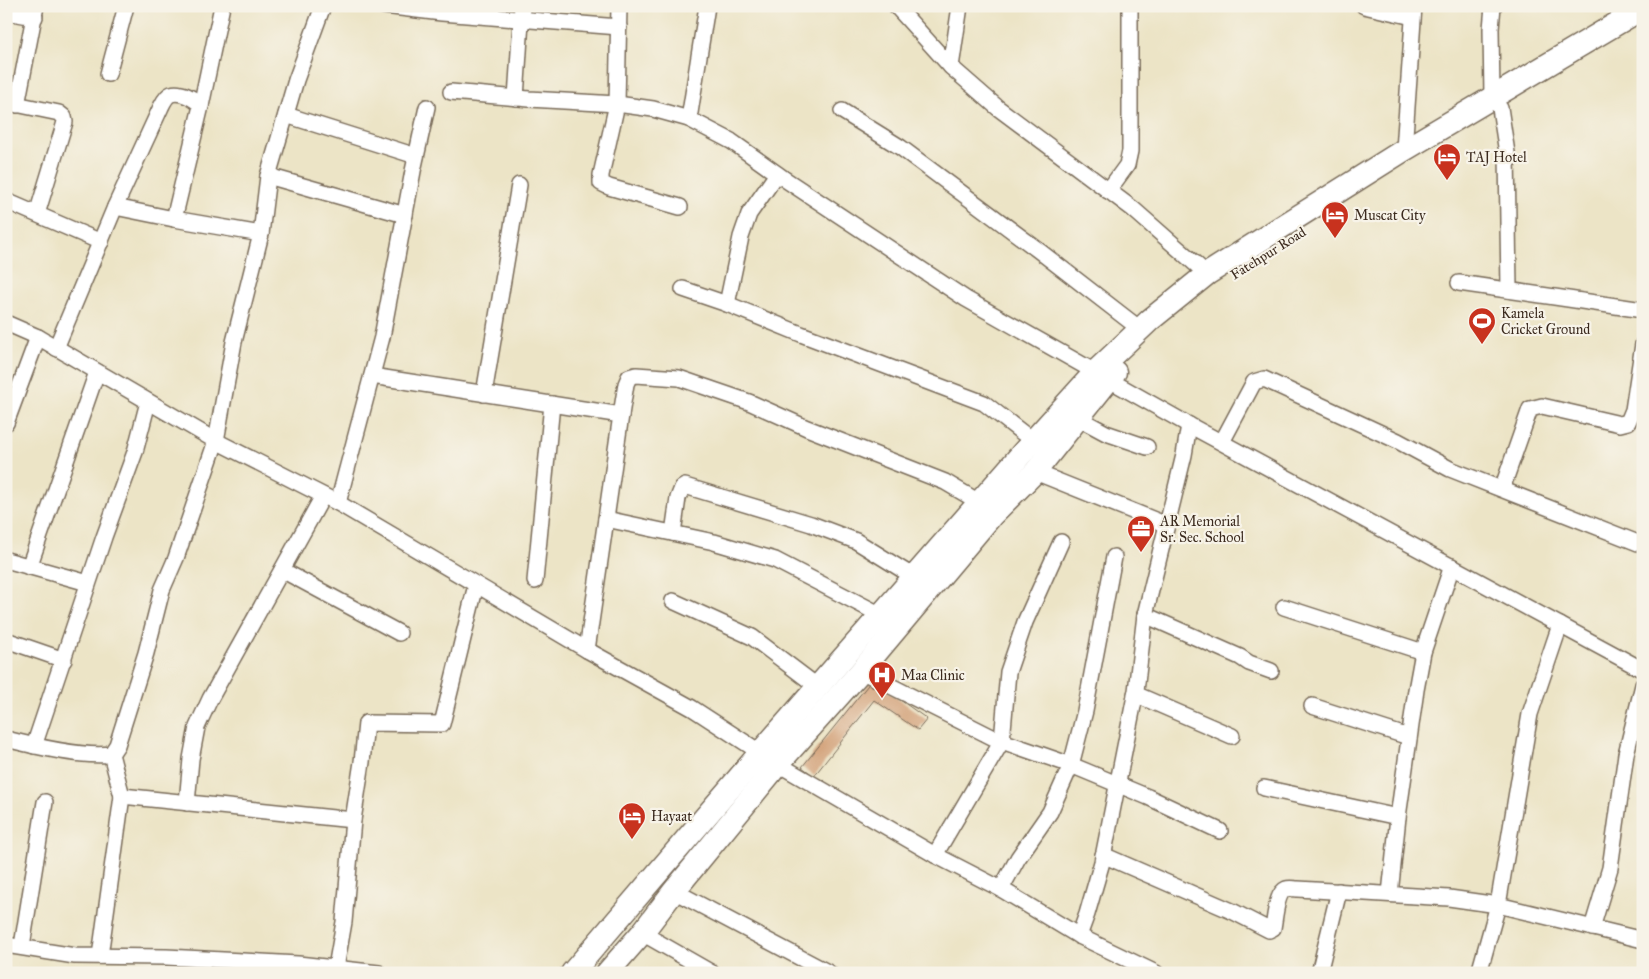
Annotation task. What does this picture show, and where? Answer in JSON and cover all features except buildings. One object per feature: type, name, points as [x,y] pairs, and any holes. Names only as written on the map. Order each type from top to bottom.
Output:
[{"type":"street","points":[[108,74],[126,6]]},
{"type":"street","points":[[174,219],[222,6]]},
{"type":"street","points":[[6,739],[34,746],[100,756],[111,754],[117,745],[146,653],[162,590],[176,558],[216,441],[234,342],[261,234],[268,176],[296,80],[323,6]]},
{"type":"street","points":[[384,6],[522,12],[619,26]]},
{"type":"street","points":[[619,6],[617,104],[601,175],[601,183],[609,187],[680,207]]},
{"type":"street","points":[[689,119],[707,6]]},
{"type":"street","points":[[896,6],[951,67],[998,108],[1133,209],[1207,274]]},
{"type":"street","points":[[951,67],[960,6]]},
{"type":"street","points":[[1108,191],[1127,164],[1130,150],[1130,6]]},
{"type":"street","points":[[1364,6],[1414,12],[1404,150]]},
{"type":"street","points":[[1493,6],[1491,29],[1496,102],[1507,153],[1509,290]]},
{"type":"street","points":[[607,973],[642,933],[674,891],[818,687],[1033,441],[1103,375],[1140,330],[1207,274],[1404,150],[1496,102],[1643,8]]},
{"type":"street","points":[[6,12],[35,12],[12,103],[59,113],[64,117],[65,122],[37,214]]},
{"type":"street","points":[[516,98],[522,12]]},
{"type":"street","name":"Fatehpur Road","points":[[769,759],[861,671],[992,515],[1035,472],[1078,418],[1103,375],[1217,285],[1405,164],[1496,102],[1643,23]]},
{"type":"street","points":[[451,92],[617,104],[653,109],[689,119],[731,140],[778,174],[966,299],[1190,425],[1643,670]]},
{"type":"street","points":[[56,348],[115,207],[160,107],[167,97],[176,94],[196,100],[201,106]]},
{"type":"street","points":[[338,503],[382,337],[427,107]]},
{"type":"street","points":[[842,111],[900,147],[1038,250],[1140,330]]},
{"type":"street","points":[[286,115],[416,156]]},
{"type":"street","points":[[727,304],[741,236],[749,214],[778,174]]},
{"type":"street","points":[[268,176],[405,215]]},
{"type":"street","points":[[484,394],[518,185]]},
{"type":"street","points":[[6,201],[101,242]]},
{"type":"street","points":[[115,207],[261,234]]},
{"type":"street","points":[[1459,283],[1643,310]]},
{"type":"street","points":[[683,289],[727,304],[984,403],[1033,441]]},
{"type":"street","points":[[6,323],[38,337],[216,441],[338,503],[587,650],[692,708],[769,759],[935,855],[1001,888],[1079,936],[1156,973]]},
{"type":"street","points":[[6,424],[38,337]]},
{"type":"street","points":[[1502,489],[1530,409],[1542,406],[1620,424],[1628,422],[1633,410],[1643,344]]},
{"type":"street","points":[[29,566],[97,372]]},
{"type":"street","points":[[587,650],[621,415],[629,377],[636,375],[679,378],[749,402],[807,428],[945,482],[979,502]]},
{"type":"street","points":[[372,376],[621,415]]},
{"type":"street","points":[[1222,442],[1254,382],[1264,379],[1398,441],[1450,469],[1643,545]]},
{"type":"street","points":[[34,746],[88,583],[135,452],[148,402]]},
{"type":"street","points":[[536,581],[552,404]]},
{"type":"street","points":[[1078,418],[1106,433],[1147,447]]},
{"type":"street","points":[[1079,936],[1103,855],[1135,694],[1145,615],[1190,425]]},
{"type":"street","points":[[1035,472],[1167,525]]},
{"type":"street","points":[[673,533],[678,498],[682,488],[685,486],[811,524],[856,541],[914,577]]},
{"type":"street","points":[[187,803],[191,759],[197,727],[210,699],[323,496]]},
{"type":"street","points":[[606,520],[714,542],[775,560],[881,615]]},
{"type":"street","points":[[935,855],[1002,742],[1008,672],[1025,622],[1060,542]]},
{"type":"street","points":[[1001,888],[1018,858],[1050,812],[1071,765],[1085,711],[1114,558]]},
{"type":"street","points":[[6,560],[88,583]]},
{"type":"street","points":[[1390,894],[1398,817],[1423,652],[1452,566]]},
{"type":"street","points":[[282,570],[400,633]]},
{"type":"street","points":[[336,970],[344,922],[353,820],[366,723],[442,724],[476,585]]},
{"type":"street","points":[[673,601],[752,637],[818,687]]},
{"type":"street","points":[[1284,607],[1423,652]]},
{"type":"street","points":[[1145,615],[1240,657],[1249,663],[1272,671]]},
{"type":"street","points":[[1479,973],[1498,905],[1530,714],[1560,625]]},
{"type":"street","points":[[6,640],[64,660]]},
{"type":"street","points":[[861,671],[996,740],[1071,765],[1220,831]]},
{"type":"street","points":[[1592,928],[1610,868],[1626,754],[1643,686]]},
{"type":"street","points":[[1135,694],[1232,736]]},
{"type":"street","points":[[1312,706],[1409,737]]},
{"type":"street","points":[[100,956],[122,796],[111,754]]},
{"type":"street","points":[[572,973],[769,759]]},
{"type":"street","points":[[1264,788],[1398,817]]},
{"type":"street","points":[[122,796],[353,820]]},
{"type":"street","points":[[22,946],[45,802]]},
{"type":"street","points":[[1103,855],[1171,884],[1269,930],[1273,928],[1278,900],[1281,893],[1286,889],[1448,898],[1498,905],[1643,940]]},
{"type":"street","points":[[674,891],[829,973]]},
{"type":"street","points":[[1319,973],[1339,891]]},
{"type":"street","points":[[642,933],[708,972]]},
{"type":"street","points":[[6,945],[22,946],[75,956],[166,957],[298,964],[336,970],[379,973]]},
{"type":"place","name":"TAJ Hotel","points":[[1447,181]]},
{"type":"place","name":"Muscat City","points":[[1335,239]]},
{"type":"place","name":"Kamela Cricket Ground","points":[[1482,345]]},
{"type":"place","name":"AR Memorial Sr. Sec. School","points":[[1141,553]]},
{"type":"place","name":"Maa Clinic","points":[[882,699]]},
{"type":"place","name":"Hayaat","points":[[632,840]]}]
